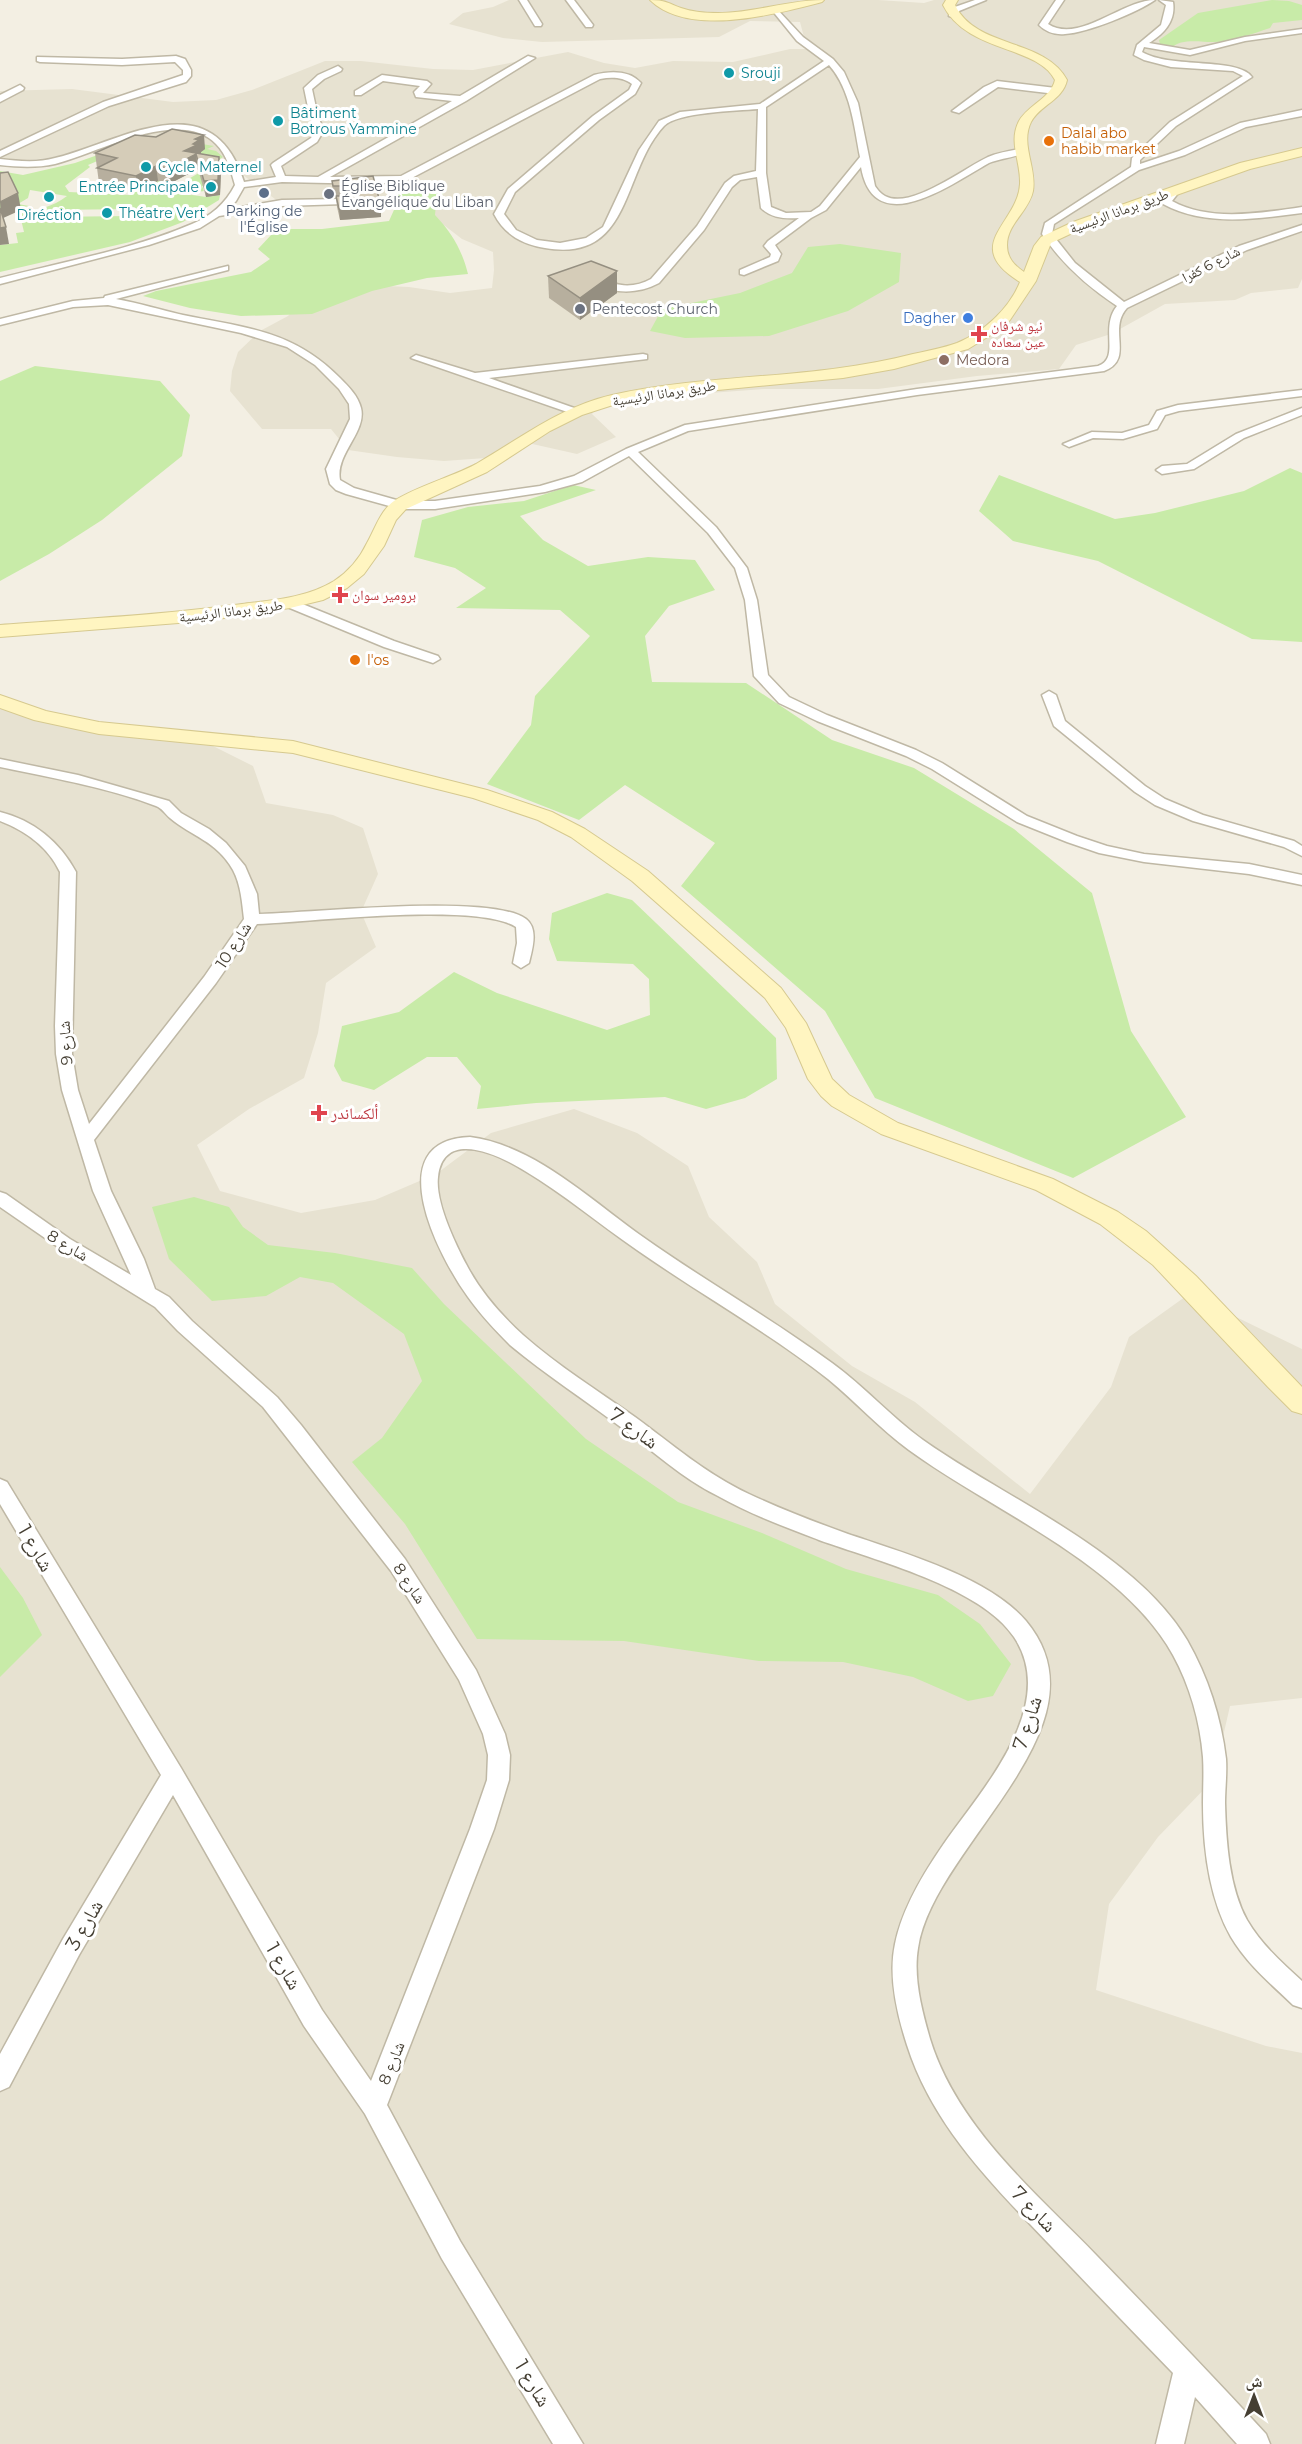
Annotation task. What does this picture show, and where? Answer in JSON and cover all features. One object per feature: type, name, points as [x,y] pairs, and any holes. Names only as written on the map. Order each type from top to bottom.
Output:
[{"type":"main road","points":[[656,0],[678,11],[700,15],[732,15],[818,0]]},
{"type":"main road","points":[[952,0],[948,8],[953,16],[1000,45],[1052,65],[1059,72],[1061,79],[1056,91],[1026,120],[1020,138],[1026,193],[1007,224],[1000,244],[1005,262],[1029,281]]},
{"type":"main road","name":"طريق برمانا الرئيسية","points":[[0,631],[204,615],[290,603],[317,596],[333,588],[358,570],[388,518],[400,506],[481,468],[544,428],[576,412],[612,400],[656,391],[843,373],[942,353],[963,346],[994,327],[1014,306],[1029,281],[1041,246],[1050,237],[1078,225],[1262,161],[1302,152]]},
{"type":"main road","name":"طريق برمانا الرئيسية","points":[[0,636],[21,631]]},
{"type":"main road","points":[[0,701],[41,716],[76,724],[293,747],[480,794],[545,816],[578,833],[640,876],[773,993],[790,1014],[811,1062],[827,1088],[841,1101],[864,1117],[892,1131],[1043,1184],[1083,1201],[1166,1262],[1302,1404]]},
{"type":"street","points":[[523,0],[538,24]]},
{"type":"street","points":[[570,0],[589,25]]},
{"type":"street","points":[[953,16],[955,10],[982,0]]},
{"type":"street","points":[[1060,0],[1043,25],[1049,30],[1073,31],[1086,28],[1151,0]]},
{"type":"street","points":[[1136,168],[1137,157],[1161,134],[1248,77],[1244,72],[1233,69],[1166,63],[1137,53],[1140,47],[1160,34],[1166,26],[1170,4],[1163,0]]},
{"type":"street","points":[[776,9],[801,39],[841,72],[850,90],[863,159],[873,192],[885,199],[904,201],[920,198],[998,156],[1020,153]]},
{"type":"street","points":[[1145,45],[1190,53],[1245,39],[1302,32]]},
{"type":"street","points":[[322,178],[531,58]]},
{"type":"street","points":[[0,154],[106,104],[183,80],[187,76],[187,70],[182,61],[176,59],[122,62],[40,59]]},
{"type":"street","points":[[240,185],[282,179],[322,178],[374,181],[403,179],[597,77],[626,76],[637,83],[632,92],[596,118],[511,191],[499,214],[501,222],[507,228],[529,240],[549,245],[571,245],[593,239],[607,228],[644,150],[667,118],[762,106],[830,61]]},
{"type":"street","points":[[282,179],[276,165],[314,140],[320,130],[314,117],[308,88],[321,77],[338,69]]},
{"type":"street","points":[[358,93],[377,79],[386,78],[427,84],[418,92],[419,95],[463,99]]},
{"type":"street","points":[[956,111],[997,84],[1056,91]]},
{"type":"street","points":[[0,99],[20,88]]},
{"type":"street","points":[[762,106],[761,173],[768,211],[778,215],[807,217]]},
{"type":"street","points":[[101,301],[236,327],[306,353],[346,390],[354,401],[357,411],[356,418],[332,469],[334,481],[350,491],[400,506],[435,506],[541,489],[578,479],[630,451],[685,428],[917,392],[1100,369],[1108,366],[1116,354],[1112,337],[1114,318],[1123,306],[1075,271],[1047,230],[1054,219],[1136,168],[1182,153],[1243,125],[1302,113]]},
{"type":"street","points":[[0,162],[22,164],[53,162],[143,132],[185,128],[214,137],[228,153],[240,185],[233,199],[219,213]]},
{"type":"street","points":[[744,272],[774,259],[776,254],[769,246],[771,243],[807,217],[824,208],[863,159]]},
{"type":"street","points":[[594,275],[604,284],[620,289],[648,285],[655,281],[701,228],[728,184],[737,178],[761,173]]},
{"type":"street","points":[[1173,192],[1166,202],[1187,214],[1250,214],[1302,210]]},
{"type":"street","points":[[0,281],[174,234],[219,213],[282,203],[342,202]]},
{"type":"street","name":"شارع 6 كفرا","points":[[1123,306],[1243,248],[1302,228]]},
{"type":"street","points":[[0,322],[25,318],[70,304],[101,301],[224,268]]},
{"type":"street","points":[[474,376],[643,357]]},
{"type":"street","points":[[416,358],[576,412]]},
{"type":"street","points":[[1069,444],[1092,435],[1123,436],[1154,427],[1161,413],[1178,408],[1302,393]]},
{"type":"street","points":[[1162,470],[1190,467],[1240,436],[1302,411]]},
{"type":"street","points":[[630,451],[712,530],[741,568],[751,600],[761,676],[784,700],[822,718],[911,753],[937,766],[1022,819],[1072,839],[1104,850],[1144,858],[1249,869],[1302,880]]},
{"type":"street","points":[[290,603],[388,644],[434,659]]},
{"type":"street","points":[[1049,695],[1059,723],[1140,789],[1160,802],[1198,818],[1289,844],[1302,852]]},
{"type":"street","name":"شارع 10","points":[[0,763],[73,778],[164,804],[176,816],[204,832],[221,846],[240,869],[249,894],[252,919],[210,980],[174,1024],[135,1079],[85,1140]]},
{"type":"street","name":"شارع 9","points":[[0,816],[44,839],[64,861],[68,872],[63,1026],[64,1054],[70,1090],[102,1191],[135,1259],[146,1291]]},
{"type":"street","points":[[252,919],[445,911],[502,914],[522,924],[525,931],[521,963]]},
{"type":"street","name":"شارع 7","points":[[1188,2369],[979,2151],[948,2109],[921,2051],[916,2030],[907,1988],[905,1948],[922,1905],[945,1860],[1009,1773],[1035,1711],[1040,1681],[1035,1653],[1022,1630],[973,1592],[927,1570],[753,1506],[688,1469],[629,1423],[558,1376],[507,1333],[461,1270],[447,1245],[431,1198],[428,1175],[430,1163],[436,1155],[462,1143],[483,1143],[496,1147],[538,1171],[637,1241],[831,1371],[914,1444],[1096,1560],[1129,1585],[1151,1606],[1182,1650],[1195,1676],[1207,1714],[1215,1762],[1214,1805],[1217,1839],[1225,1891],[1233,1917],[1247,1941],[1302,1997]]},
{"type":"street","name":"شارع 8","points":[[0,1198],[63,1243],[162,1302],[185,1326],[270,1402],[300,1437],[398,1565],[446,1637],[468,1676],[494,1734],[499,1755],[498,1780],[482,1829],[374,2106]]},
{"type":"street","name":"شارع 1","points":[[0,1487],[173,1775],[313,2018],[374,2106],[451,2250],[569,2444]]},
{"type":"street","name":"شارع 3","points":[[0,2079],[70,1947],[173,1775]]},
{"type":"street","points":[[1170,2444],[1188,2369]]},
{"type":"street","points":[[1188,2369],[1256,2444]]},
{"type":"shaded area","points":[[509,0],[878,0],[924,3],[934,0],[1302,0],[1302,279],[1298,288],[1251,293],[1235,300],[1165,304],[1111,334],[1076,345],[1059,369],[977,376],[878,389],[764,389],[601,401],[592,414],[616,437],[577,454],[528,443],[513,456],[444,461],[397,457],[348,450],[331,429],[262,429],[230,391],[232,371],[238,352],[260,331],[288,316],[320,283],[409,287],[450,293],[492,288],[493,252],[462,239],[406,196],[365,202],[321,199],[279,202],[222,157],[104,152],[0,163],[0,91],[72,89],[173,102],[216,100],[252,90],[325,61],[361,61],[433,69],[473,70],[568,52],[604,63],[635,68],[673,61],[733,62],[790,49],[822,49],[804,37],[800,22],[750,21],[719,37],[542,42],[503,38],[449,24],[463,13],[493,7]]},
{"type":"shaded area","points":[[0,702],[211,745],[253,766],[266,803],[333,815],[363,828],[378,874],[361,912],[376,947],[326,983],[318,1033],[304,1078],[249,1109],[197,1145],[220,1191],[301,1213],[375,1200],[436,1174],[491,1133],[574,1109],[637,1133],[688,1166],[709,1217],[757,1262],[775,1304],[852,1366],[915,1402],[1030,1494],[1111,1387],[1129,1337],[1189,1294],[1302,1349],[1302,1698],[1230,1706],[1213,1780],[1158,1837],[1109,1904],[1096,1990],[1266,2046],[1302,2053],[1302,2444],[0,2444]]},
{"type":"green space","points":[[1272,0],[1289,1],[1302,5],[1302,20],[1273,23],[1270,28],[1227,41],[1185,42],[1171,48],[1160,44],[1159,40],[1198,13]]},
{"type":"green space","points":[[196,143],[214,146],[207,149],[216,151],[223,157],[217,161],[220,184],[202,186],[204,191],[186,194],[206,197],[220,195],[219,200],[183,222],[130,242],[0,272],[0,245],[18,243],[16,233],[24,232],[19,211],[44,208],[67,196],[30,190],[28,198],[18,204],[29,206],[0,212],[0,171],[23,175],[75,163],[123,146]],"holes":[[[123,150],[204,170],[178,185],[158,181],[129,195],[69,192],[65,186],[90,167],[88,165]],[[132,209],[131,216],[45,217],[49,210]]]},
{"type":"green space","points":[[436,181],[447,188],[436,204],[435,215],[456,242],[468,274],[427,278],[372,291],[312,314],[241,316],[190,308],[143,296],[156,291],[251,272],[270,259],[258,249],[272,234],[291,229],[322,229],[389,221],[398,201],[396,193],[415,182]]},
{"type":"green space","points":[[840,244],[901,253],[899,282],[848,311],[769,336],[685,338],[650,331],[662,309],[740,293],[792,273],[808,247]]},
{"type":"green space","points":[[35,366],[160,381],[190,415],[182,456],[102,520],[49,554],[0,581],[0,381]]},
{"type":"green space","points":[[1290,468],[1302,473],[1302,642],[1252,639],[1098,561],[1013,541],[979,511],[999,475],[1115,519],[1155,513],[1244,491]]},
{"type":"green space","points":[[573,485],[596,490],[520,516],[543,540],[588,566],[648,557],[695,560],[715,590],[669,606],[645,636],[652,682],[746,683],[832,740],[914,768],[1014,829],[1092,893],[1131,1031],[1186,1117],[1073,1178],[875,1098],[825,1011],[681,886],[715,843],[625,785],[579,820],[487,784],[531,725],[535,696],[590,636],[560,610],[456,608],[486,588],[455,568],[414,557],[422,520],[468,507],[524,501]]},
{"type":"green space","points":[[607,893],[632,900],[776,1038],[777,1079],[745,1098],[706,1109],[665,1097],[536,1103],[477,1109],[481,1086],[457,1057],[427,1057],[374,1090],[342,1081],[334,1066],[342,1026],[399,1012],[454,972],[497,993],[607,1030],[650,1015],[649,979],[633,964],[557,961],[549,939],[552,913]]},
{"type":"green space","points":[[194,1197],[229,1207],[243,1227],[268,1245],[335,1253],[412,1268],[444,1304],[586,1439],[678,1502],[762,1533],[846,1569],[938,1595],[980,1624],[1011,1664],[993,1696],[968,1701],[913,1677],[843,1662],[759,1661],[624,1641],[477,1639],[405,1524],[352,1462],[382,1438],[422,1381],[404,1334],[333,1283],[300,1277],[266,1296],[212,1301],[169,1259],[152,1207]]},
{"type":"green space","points":[[0,1567],[23,1598],[42,1635],[0,1677]]},
{"type":"building","points":[[172,129],[204,135],[195,139],[199,140],[193,144],[197,145],[184,151],[219,157],[218,180],[204,181],[196,154],[169,168],[156,166],[136,176],[97,168],[117,158],[95,153],[135,135],[156,137]]},
{"type":"building","points":[[8,172],[18,193],[0,202],[0,173]]},
{"type":"building","points":[[373,176],[381,206],[339,209],[336,196],[344,196],[348,191],[342,186],[333,186],[332,181]]},
{"type":"building","points":[[0,208],[6,227],[0,228]]},
{"type":"building","points":[[591,261],[617,271],[580,298],[548,276]]},
{"type":"place","name":"Srouji","points":[[729,73]]},
{"type":"place","name":"Bâtiment Botrous Yammine","points":[[278,121]]},
{"type":"place","name":"Dalal abo habib market","points":[[1049,141]]},
{"type":"place","name":"Cycle Maternel","points":[[146,167]]},
{"type":"place","name":"Entrée Principale","points":[[211,187]]},
{"type":"place","name":"Parking de l'Église","points":[[264,193]]},
{"type":"place","name":"Église Biblique Évangélique du Liban","points":[[329,194]]},
{"type":"place","name":"Diréction","points":[[49,197]]},
{"type":"place","name":"Théatre Vert","points":[[107,213]]},
{"type":"place","name":"Pentecost Church","points":[[580,309]]},
{"type":"place","name":"Dagher","points":[[968,318]]},
{"type":"place","name":"نيو شرفان عين سعاده","points":[[979,334]]},
{"type":"place","name":"Medora","points":[[944,360]]},
{"type":"place","name":"برومير سوان","points":[[340,595]]},
{"type":"place","name":"l'os","points":[[355,660]]},
{"type":"place","name":"ألكساندر","points":[[319,1113]]}]
